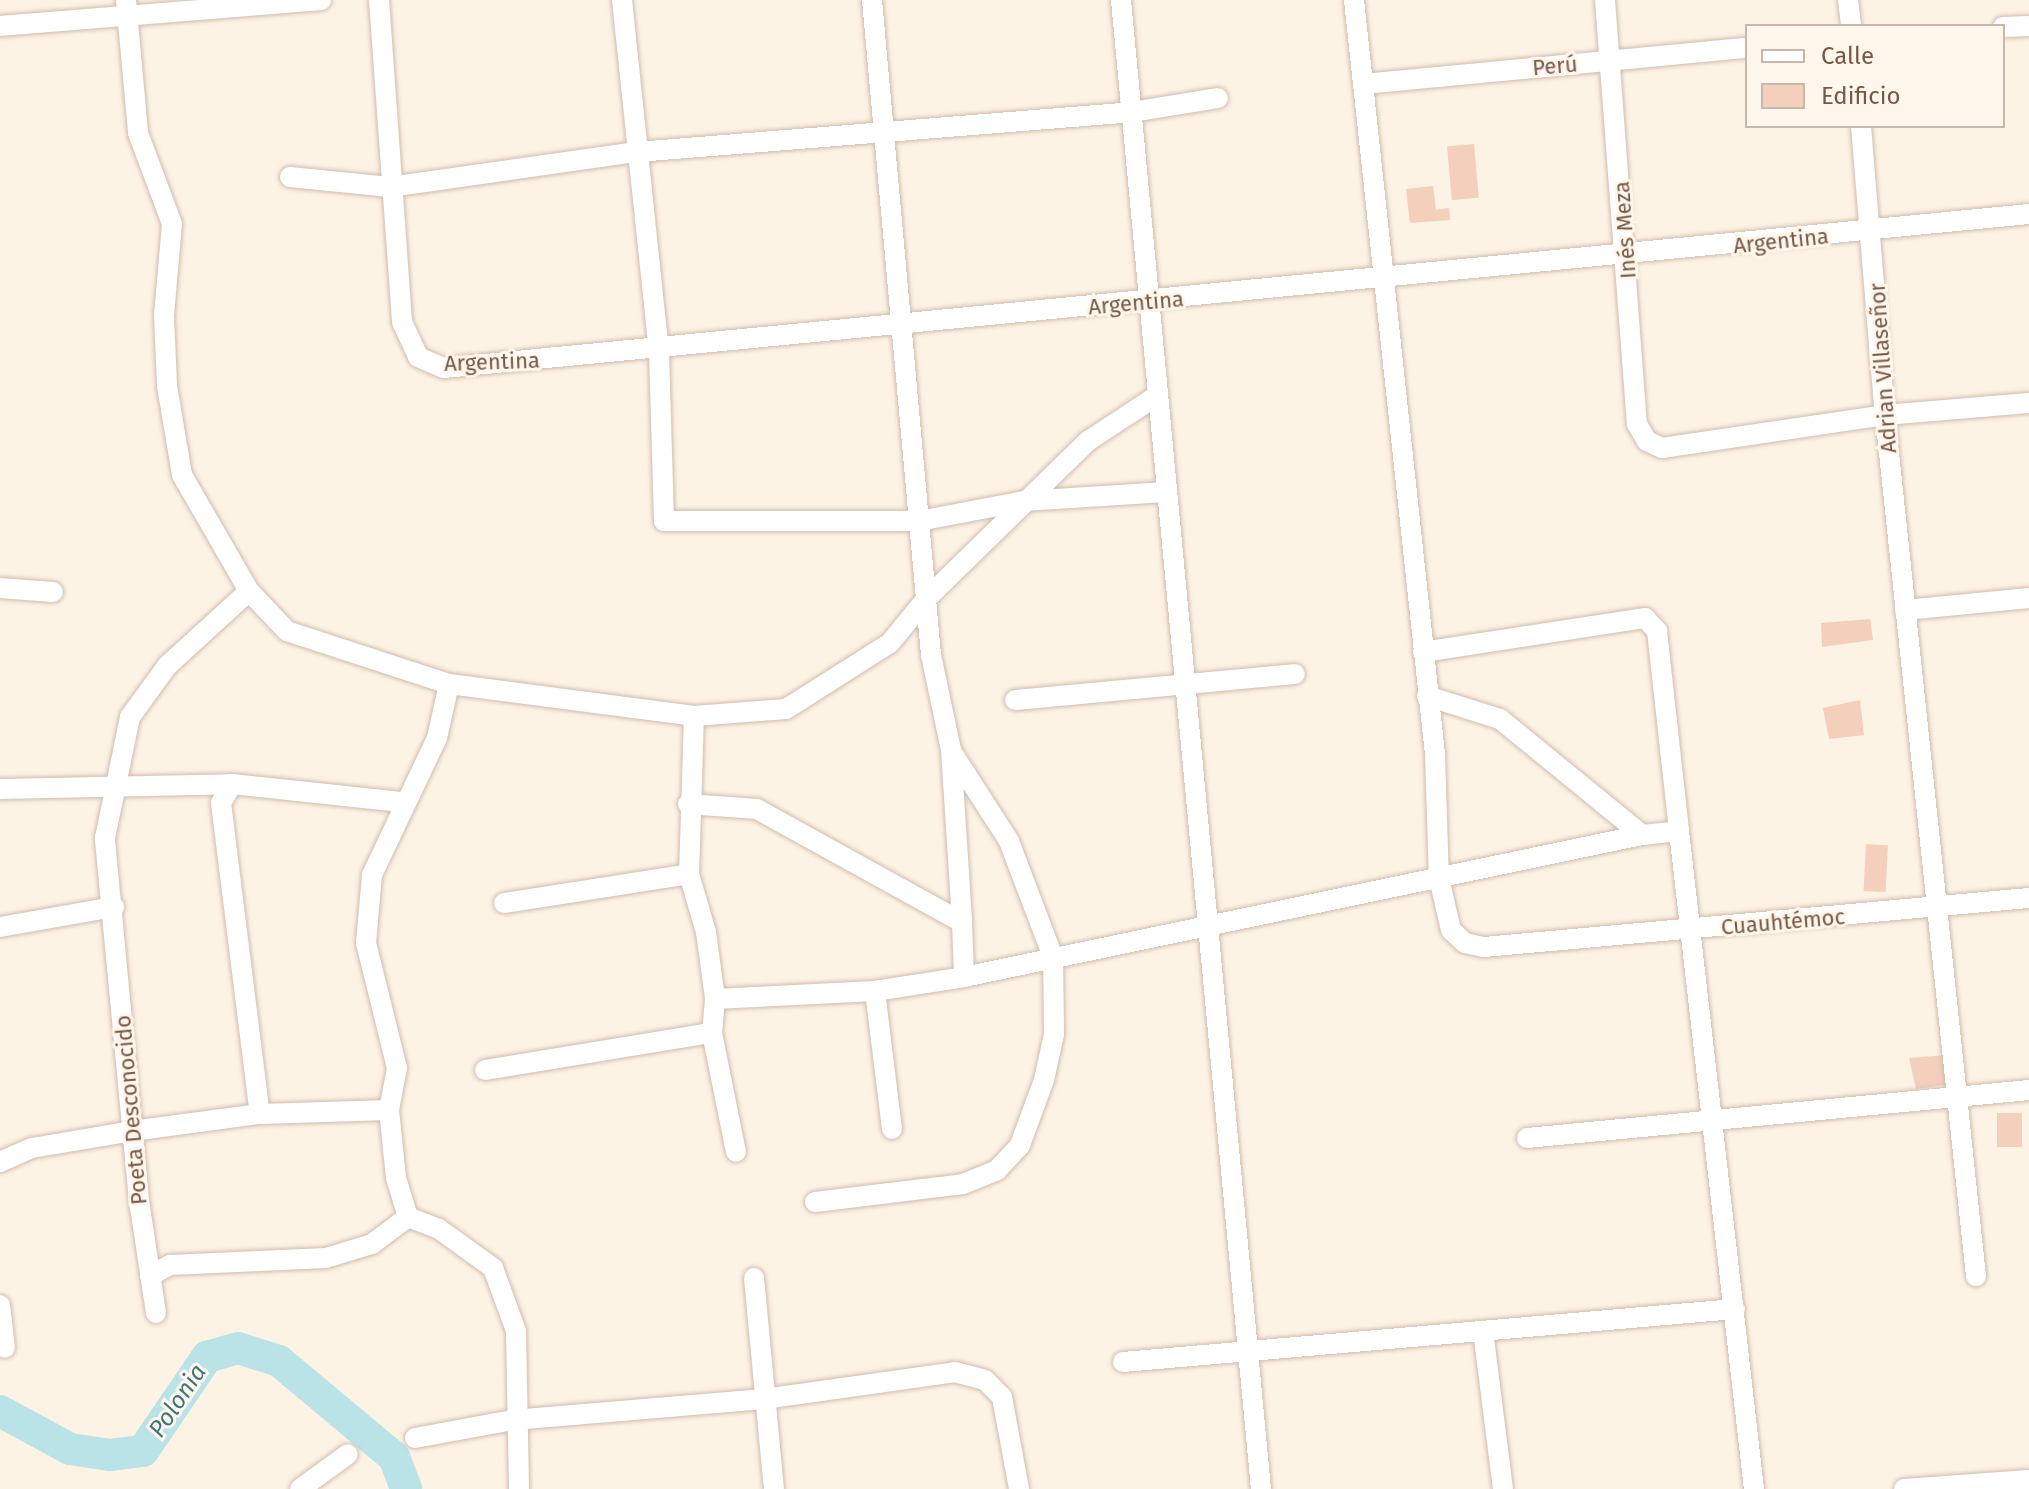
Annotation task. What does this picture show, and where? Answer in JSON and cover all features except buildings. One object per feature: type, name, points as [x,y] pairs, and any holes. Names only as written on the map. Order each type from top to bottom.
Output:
[{"type":"street","points":[[0,26],[127,8],[321,0]]},
{"type":"street","name":"Argentina","points":[[379,0],[402,322],[418,357],[444,368],[659,352],[1149,304],[1380,274],[1628,257],[2029,214]]},
{"type":"street","points":[[622,0],[659,352],[664,521],[919,521],[1024,501],[1167,492]]},
{"type":"street","points":[[872,0],[931,655],[951,750],[964,977]]},
{"type":"street","points":[[1121,0],[1261,1489]]},
{"type":"street","points":[[1354,0],[1380,274],[1423,652],[1439,878],[1451,930],[1465,943],[1693,930],[1754,1489]]},
{"type":"street","name":"Inés Meza","points":[[1605,0],[1628,257],[1637,424],[1647,441],[1662,448],[1885,415]]},
{"type":"street","points":[[1848,0],[1851,24]]},
{"type":"street","points":[[127,8],[138,133],[172,224],[165,358],[182,475],[249,591],[287,631],[449,684],[694,716],[786,709],[890,643],[927,598],[1088,441],[1158,395]]},
{"type":"street","points":[[2005,27],[2029,26]]},
{"type":"street","name":"Perú","points":[[1363,84],[1745,48]]},
{"type":"street","points":[[290,177],[390,187],[637,152],[1132,112],[1218,98]]},
{"type":"street","name":"Adrian Villaseñor","points":[[1861,128],[1885,415],[1941,909],[1976,1276]]},
{"type":"street","points":[[1885,415],[2029,403]]},
{"type":"street","points":[[0,588],[53,592]]},
{"type":"street","name":"Poeta Desconocido","points":[[156,1313],[132,1131],[114,907],[105,838],[113,785],[130,717],[167,666],[249,591]]},
{"type":"street","points":[[1905,610],[2029,598]]},
{"type":"street","name":"Cuauhtémoc","points":[[1423,652],[1645,618],[1657,631],[1693,930],[1941,909],[2029,898]]},
{"type":"street","points":[[1015,700],[1295,674]]},
{"type":"street","points":[[408,1217],[396,1178],[389,1110],[397,1068],[366,943],[372,875],[401,802],[437,738],[449,684]]},
{"type":"street","points":[[1427,696],[1500,719],[1642,835]]},
{"type":"street","points":[[694,716],[688,804],[689,874],[715,999],[712,1033],[736,1152]]},
{"type":"street","points":[[815,1202],[963,1184],[997,1170],[1020,1145],[1044,1080],[1054,1034],[1053,957],[1009,841],[951,750]]},
{"type":"street","points":[[0,789],[232,784],[401,802]]},
{"type":"street","points":[[232,784],[221,803],[260,1114]]},
{"type":"street","points":[[688,804],[757,809],[962,922]]},
{"type":"street","points":[[715,999],[875,991],[964,977],[1642,835],[1679,831]]},
{"type":"street","points":[[504,903],[689,874]]},
{"type":"street","points":[[0,927],[114,907]]},
{"type":"street","points":[[875,991],[892,1129]]},
{"type":"street","points":[[485,1070],[712,1033]]},
{"type":"street","points":[[1527,1138],[2029,1090]]},
{"type":"street","points":[[0,1162],[32,1148],[132,1131],[260,1114],[389,1110]]},
{"type":"street","points":[[150,1276],[170,1265],[326,1258],[372,1244],[408,1217]]},
{"type":"street","points":[[408,1217],[439,1229],[493,1268],[516,1331],[513,1420],[519,1489]]},
{"type":"street","points":[[754,1278],[774,1489]]},
{"type":"street","points":[[0,1305],[5,1348]]},
{"type":"street","points":[[1123,1362],[1735,1309]]},
{"type":"street","points":[[1483,1331],[1503,1489]]},
{"type":"street","points":[[415,1438],[513,1420],[764,1399],[955,1372],[985,1380],[1002,1397],[1011,1421],[1019,1489]]},
{"type":"street","points":[[300,1489],[348,1454]]},
{"type":"street","points":[[1904,1489],[1999,1486],[2029,1480]]},
{"type":"waterway","name":"Polonia","points":[[0,1411],[70,1449],[110,1455],[143,1451],[207,1357],[238,1348],[279,1361],[394,1457],[406,1489]]}]
